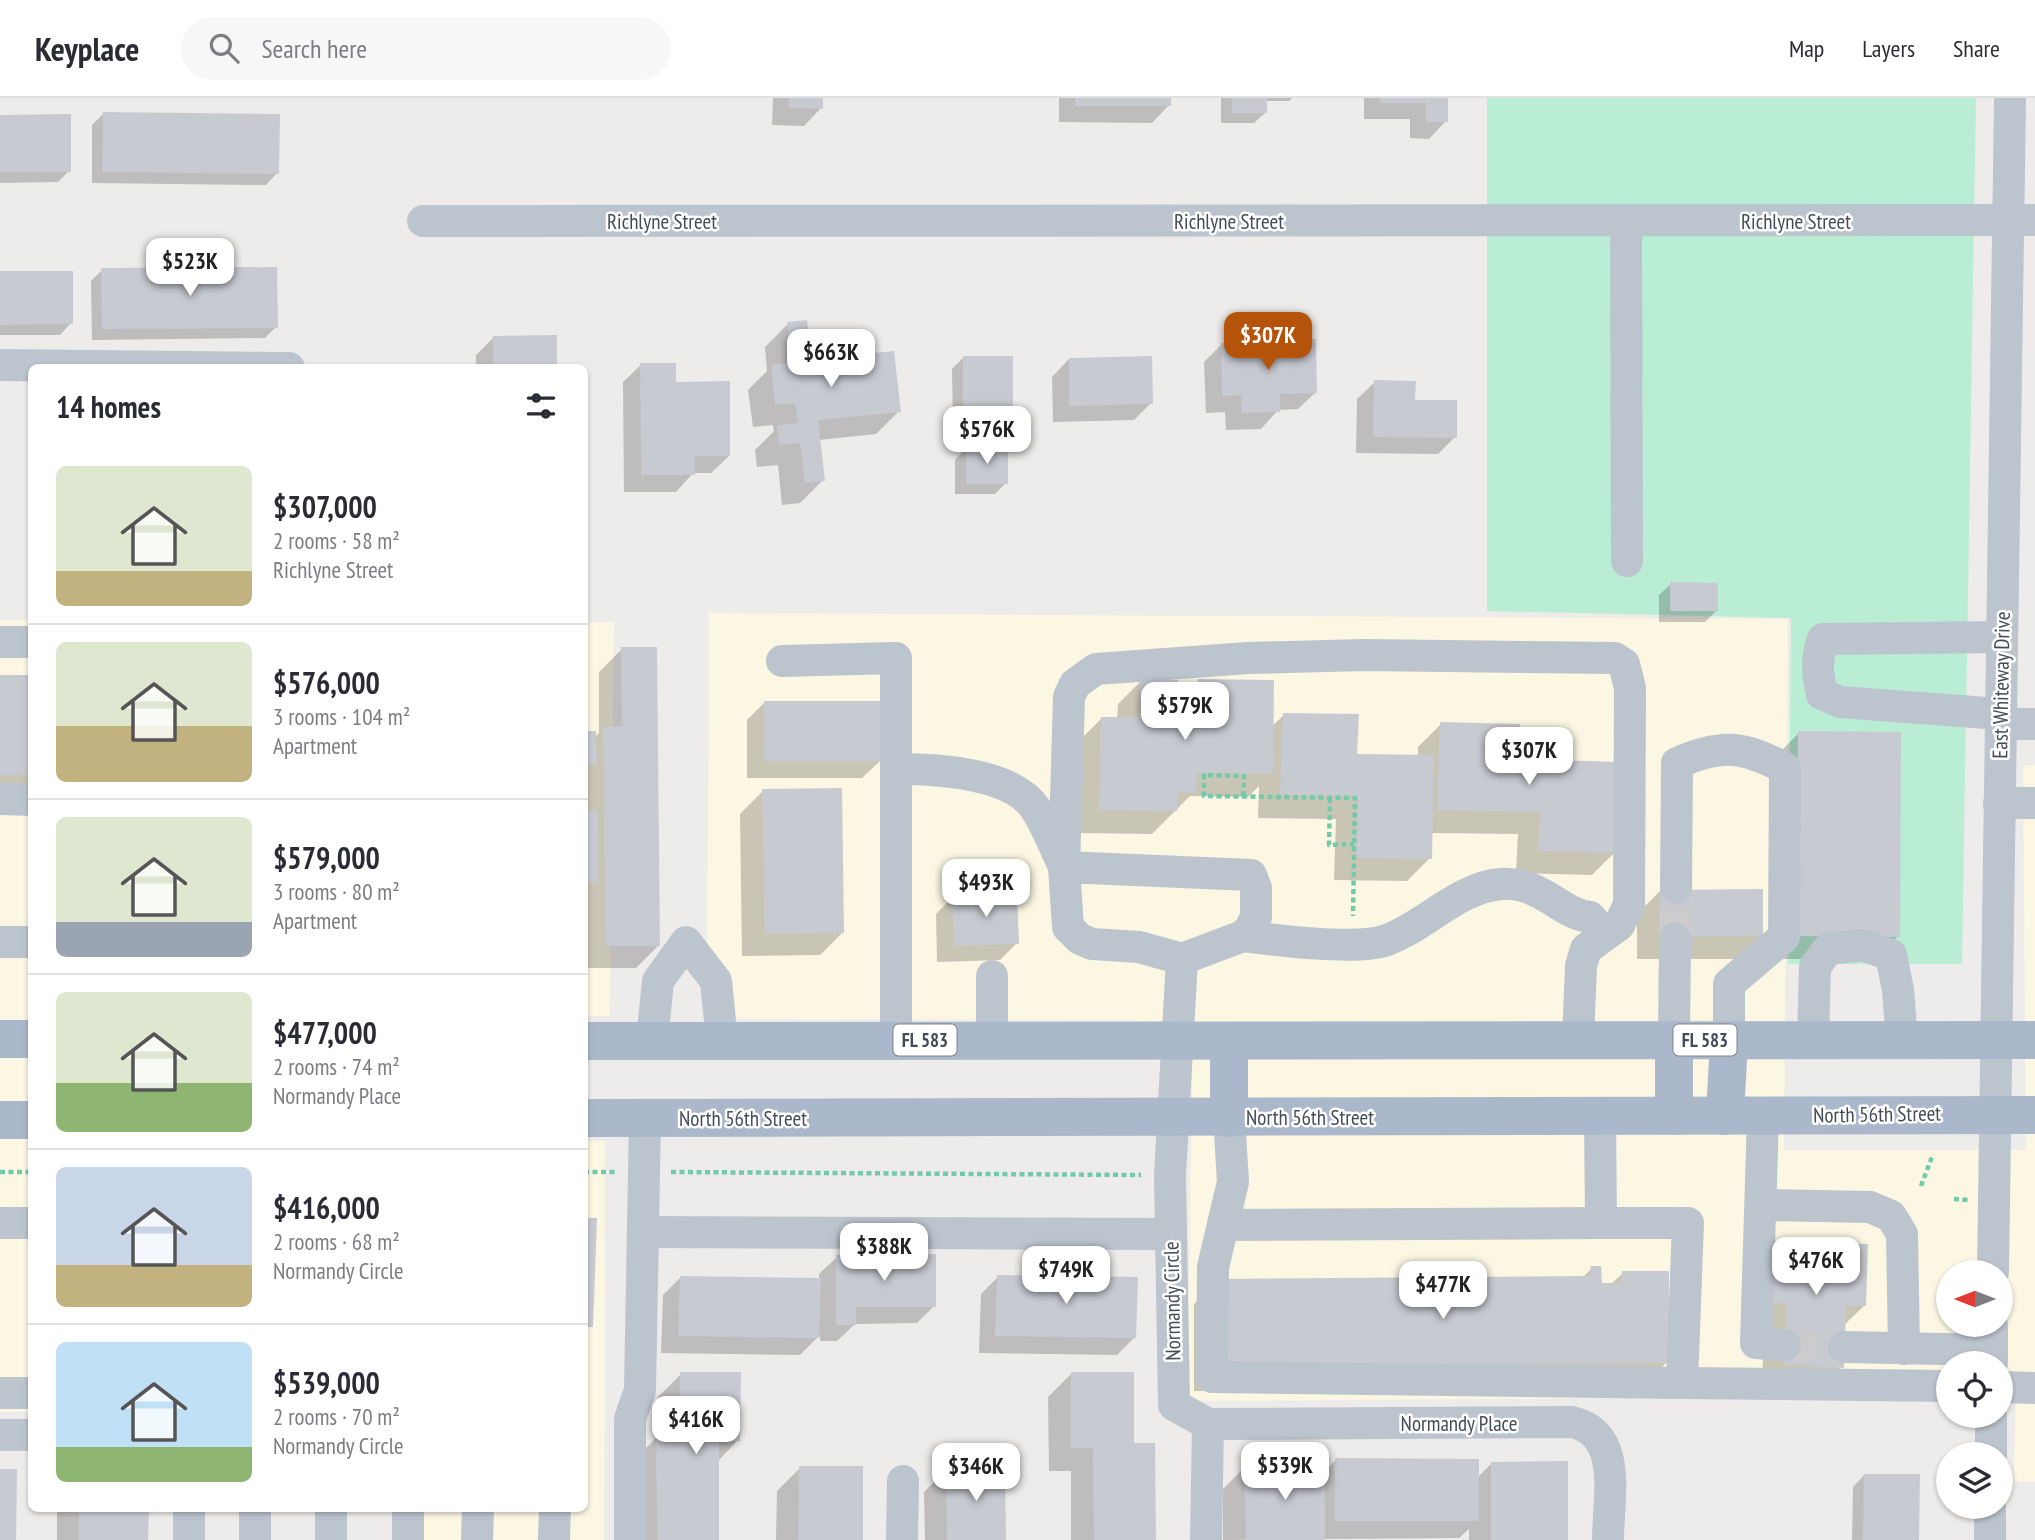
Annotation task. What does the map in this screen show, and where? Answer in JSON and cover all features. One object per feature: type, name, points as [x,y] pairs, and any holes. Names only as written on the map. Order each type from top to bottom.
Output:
[{"type":"main road","points":[[0,1039],[28,1040]]},
{"type":"main road","points":[[1674,1040],[1674,1116]]},
{"type":"main road","points":[[1725,1116],[1729,1040]]},
{"type":"main road","name":"FL 583","points":[[588,1041],[2035,1040]]},
{"type":"main road","points":[[1229,1042],[1229,1118]]},
{"type":"main road","name":"North 56th Street","points":[[588,1118],[2035,1115]]},
{"type":"main road","points":[[0,1120],[28,1120]]},
{"type":"street","name":"East Whiteway Drive","points":[[1993,1260],[2002,636],[2023,221],[2010,98]]},
{"type":"street","name":"Richlyne Street","points":[[423,221],[2023,221]]},
{"type":"street","points":[[1626,221],[1627,561]]},
{"type":"street","points":[[0,365],[28,365]]},
{"type":"street","points":[[2002,636],[1823,639],[1817,663],[1822,694],[1840,702],[2035,724]]},
{"type":"street","points":[[0,642],[28,642]]},
{"type":"street","points":[[1577,1040],[1581,965],[1586,948],[1619,925],[1629,905],[1630,688],[1623,664],[1615,658],[1364,655],[1248,658],[1096,669],[1075,684],[1069,697],[1064,867],[1068,927],[1080,939],[1093,944],[1139,947],[1182,959],[1243,936],[1288,942],[1386,941],[1484,887],[1503,883],[1541,891],[1580,916],[1590,917],[1604,934]]},
{"type":"street","points":[[782,661],[896,659],[896,1040]]},
{"type":"street","points":[[1676,888],[1677,763],[1707,749],[1752,751],[1785,768],[1784,937],[1729,984],[1729,1040]]},
{"type":"street","points":[[896,769],[966,772],[1015,791],[1034,806],[1064,867]]},
{"type":"street","points":[[0,799],[28,800]]},
{"type":"street","points":[[1999,803],[2035,803]]},
{"type":"street","points":[[1064,867],[1251,875],[1256,888],[1256,917],[1243,936]]},
{"type":"street","points":[[1674,1040],[1675,939]]},
{"type":"street","points":[[0,942],[28,942]]},
{"type":"street","points":[[652,1041],[658,981],[686,942],[716,981],[722,1041]]},
{"type":"street","points":[[1813,1040],[1815,967],[1828,948],[1861,945],[1891,955],[1898,990],[1902,1040]]},
{"type":"street","name":"Normandy Circle","points":[[1182,959],[1170,1175],[1174,1405],[1208,1424]]},
{"type":"street","points":[[992,976],[992,1040]]},
{"type":"street","points":[[1600,1116],[1601,1223]]},
{"type":"street","points":[[1755,1384],[1770,1344],[1761,1205],[1762,1116]]},
{"type":"street","points":[[630,1540],[630,1419],[640,1390],[645,1118]]},
{"type":"street","points":[[1229,1118],[1233,1182],[1213,1267],[1212,1377],[1936,1386]]},
{"type":"street","points":[[1761,1205],[1870,1208],[1891,1216],[1902,1234],[1904,1349]]},
{"type":"street","points":[[0,1223],[28,1223]]},
{"type":"street","points":[[1223,1225],[1688,1223],[1682,1383]]},
{"type":"street","points":[[643,1232],[1171,1234]]},
{"type":"street","points":[[1844,1347],[1904,1349],[1992,1346]]},
{"type":"street","points":[[2013,1387],[2035,1388]]},
{"type":"street","points":[[0,1393],[28,1393]]},
{"type":"street","name":"Normandy Place","points":[[1208,1424],[1572,1422],[1588,1426],[1601,1437],[1607,1451],[1608,1540]]},
{"type":"street","points":[[1206,1540],[1208,1424]]},
{"type":"street","points":[[0,1435],[28,1435]]},
{"type":"street","points":[[902,1540],[903,1481]]},
{"type":"street","points":[[188,1540],[189,1512]]},
{"type":"street","points":[[255,1512],[255,1540]]},
{"type":"street","points":[[331,1512],[331,1540]]},
{"type":"street","points":[[408,1512],[408,1540]]},
{"type":"street","points":[[477,1540],[478,1512]]},
{"type":"street","points":[[554,1540],[555,1512]]},
{"type":"street","points":[[1990,1519],[1990,1540]]},
{"type":"path","points":[[1243,796],[1244,776],[1205,775],[1205,796],[1355,798],[1352,943]]},
{"type":"path","points":[[1330,797],[1329,845],[1354,844]]},
{"type":"path","points":[[1922,1185],[1933,1154]]},
{"type":"path","points":[[0,1172],[28,1172]]},
{"type":"path","points":[[588,1172],[1170,1175]]},
{"type":"shaded area","points":[[709,613],[1788,619],[1784,1150],[2026,1150],[2023,766],[2035,765],[2035,1482],[2014,1482],[2016,1396],[2013,1390],[2013,1351],[1936,1351],[1936,1396],[1187,1401],[1193,1021],[707,1019]]},
{"type":"shaded area","points":[[0,620],[28,620],[28,1412],[0,1412]]},
{"type":"shaded area","points":[[588,622],[614,622],[610,1016],[588,1016]]},
{"type":"shaded area","points":[[588,1141],[605,1141],[604,1540],[424,1540],[424,1512],[588,1512]]},
{"type":"green space","points":[[1487,98],[1976,98],[1962,964],[1788,964],[1791,618],[1487,611]]},
{"type":"building","points":[[789,98],[823,98],[823,109],[789,108]]},
{"type":"building","points":[[1075,98],[1171,98],[1171,106],[1075,106]]},
{"type":"building","points":[[1232,98],[1267,98],[1267,113],[1232,113]]},
{"type":"building","points":[[1380,98],[1448,98],[1448,122],[1426,122],[1426,103],[1380,103]]},
{"type":"building","points":[[103,112],[280,114],[279,174],[102,172]]},
{"type":"building","points":[[71,114],[71,172],[0,172],[0,115]]},
{"type":"building","points":[[277,267],[278,328],[102,329],[101,268]]},
{"type":"building","points":[[0,271],[73,271],[73,324],[0,325]]},
{"type":"building","points":[[807,320],[812,360],[832,358],[830,338],[871,333],[874,353],[894,351],[901,412],[818,420],[825,481],[805,483],[800,443],[779,445],[777,425],[798,423],[795,403],[775,405],[771,365],[791,363],[787,322]]},
{"type":"building","points":[[557,335],[557,364],[493,364],[493,336]]},
{"type":"building","points":[[1316,339],[1317,393],[1280,394],[1280,412],[1242,413],[1241,395],[1222,396],[1221,343]]},
{"type":"building","points":[[963,356],[1013,356],[1013,415],[963,417]]},
{"type":"building","points":[[1152,356],[1153,404],[1069,406],[1069,358]]},
{"type":"building","points":[[640,363],[676,363],[676,382],[730,381],[730,456],[695,456],[695,475],[641,475]]},
{"type":"building","points":[[1374,380],[1416,381],[1415,400],[1457,400],[1457,438],[1373,437]]},
{"type":"building","points":[[966,447],[1008,447],[1008,484],[966,484]]},
{"type":"building","points":[[1670,582],[1718,583],[1718,611],[1670,611]]},
{"type":"building","points":[[621,647],[657,647],[660,946],[606,946],[603,727],[622,726]]},
{"type":"building","points":[[0,675],[28,675],[28,775],[0,775]]},
{"type":"building","points":[[1140,679],[1178,680],[1177,717],[1197,717],[1198,679],[1274,680],[1273,774],[1197,773],[1196,793],[1178,792],[1177,811],[1099,810],[1101,717],[1139,717]]},
{"type":"building","points":[[764,701],[881,701],[881,761],[764,761]]},
{"type":"building","points":[[1283,713],[1359,714],[1357,754],[1434,755],[1432,859],[1356,858],[1358,796],[1280,795]]},
{"type":"building","points":[[1440,722],[1520,724],[1518,759],[1620,762],[1617,853],[1538,851],[1540,812],[1437,810]]},
{"type":"building","points":[[588,731],[596,731],[597,765],[588,765]]},
{"type":"building","points":[[1798,731],[1901,732],[1900,937],[1797,936]]},
{"type":"building","points":[[842,788],[844,933],[765,934],[762,789]]},
{"type":"building","points":[[588,810],[597,810],[598,882],[588,882]]},
{"type":"building","points":[[1763,889],[1763,936],[1660,937],[1660,890]]},
{"type":"building","points":[[1017,893],[1019,944],[954,946],[952,895]]},
{"type":"building","points":[[588,1218],[597,1218],[593,1327],[588,1327]]},
{"type":"building","points":[[1769,1241],[1868,1244],[1866,1306],[1846,1306],[1844,1368],[1784,1365],[1786,1303],[1766,1303]]},
{"type":"building","points":[[936,1254],[936,1307],[856,1307],[856,1325],[836,1325],[836,1255]]},
{"type":"building","points":[[1591,1266],[1601,1266],[1602,1283],[1621,1283],[1622,1271],[1669,1271],[1669,1363],[1216,1369],[1217,1279],[1589,1276]]},
{"type":"building","points":[[997,1275],[1138,1277],[1136,1338],[995,1336]]},
{"type":"building","points":[[680,1276],[821,1278],[819,1338],[678,1336]]},
{"type":"building","points":[[680,1372],[741,1372],[740,1441],[719,1441],[719,1540],[657,1540],[656,1436],[679,1436]]},
{"type":"building","points":[[1071,1372],[1134,1372],[1134,1443],[1155,1443],[1156,1540],[1094,1540],[1093,1448],[1071,1448]]},
{"type":"building","points":[[1335,1458],[1479,1459],[1479,1521],[1335,1521]]},
{"type":"building","points":[[1568,1461],[1568,1540],[1491,1540],[1491,1462]]},
{"type":"building","points":[[1245,1464],[1325,1464],[1325,1540],[1246,1540]]},
{"type":"building","points":[[799,1466],[863,1466],[863,1540],[798,1540]]},
{"type":"building","points":[[1005,1466],[1006,1540],[947,1540],[946,1467]]},
{"type":"building","points":[[0,1469],[17,1469],[16,1540],[0,1540]]},
{"type":"building","points":[[1864,1474],[1920,1474],[1919,1540],[1863,1540]]},
{"type":"building","points":[[79,1512],[149,1512],[148,1540],[79,1540]]},
{"type":"tunnel","points":[[1675,939],[1676,888]]},
{"type":"tunnel","points":[[1785,1345],[1844,1347]]}]
